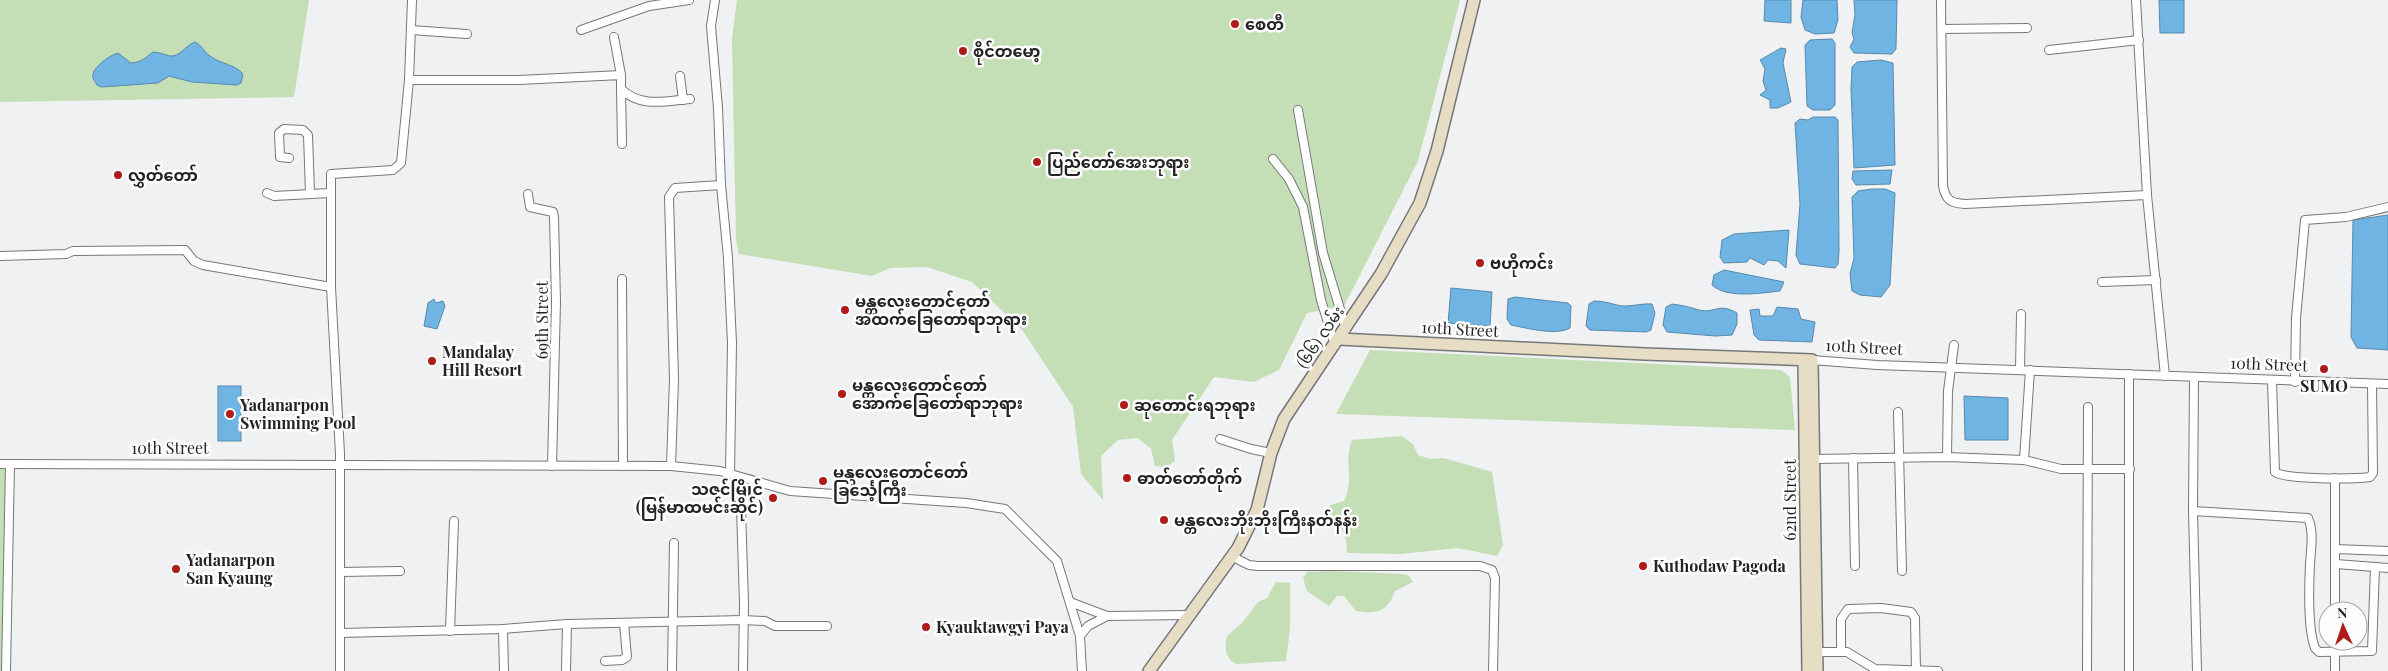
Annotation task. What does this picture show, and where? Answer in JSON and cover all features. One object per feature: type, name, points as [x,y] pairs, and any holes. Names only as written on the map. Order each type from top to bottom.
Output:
[{"type":"main road","name":"(၆၆) လမ်း","points":[[1149,671],[1233,557],[1257,510],[1271,453],[1284,419],[1381,274],[1420,203],[1437,151],[1474,0]]},
{"type":"main road","name":"10th Street","points":[[1337,342],[1808,360]]},
{"type":"main road","name":"62nd Street","points":[[1808,360],[1812,652],[1816,671]]},
{"type":"main road","name":"62nd Street","points":[[1809,426],[1814,459],[1810,568]]},
{"type":"main road","name":"62nd Street","points":[[1808,671],[1812,652]]},
{"type":"street","points":[[340,671],[340,464],[331,287],[331,174],[386,171],[398,168],[401,163],[409,80],[412,0]]},
{"type":"street","points":[[582,30],[649,6],[689,0]]},
{"type":"street","points":[[715,0],[711,26],[718,108],[721,185],[728,258],[732,343],[730,474]]},
{"type":"street","points":[[1941,0],[1943,186],[1946,198],[1949,201],[1965,204],[2147,195]]},
{"type":"street","points":[[2136,0],[2147,195],[2164,376]]},
{"type":"street","points":[[1942,29],[2027,28]]},
{"type":"street","points":[[411,30],[467,34]]},
{"type":"street","points":[[614,37],[621,75],[622,144]]},
{"type":"street","points":[[2049,50],[2139,40]]},
{"type":"street","points":[[409,80],[519,80],[621,75]]},
{"type":"street","points":[[621,89],[631,98],[640,101],[652,102],[686,99],[680,76]]},
{"type":"street","points":[[1298,110],[1323,253],[1346,329]]},
{"type":"street","points":[[289,158],[280,157],[279,133],[284,129],[303,130],[308,135],[310,194]]},
{"type":"street","points":[[1273,159],[1292,183],[1303,207],[1321,300],[1337,342]]},
{"type":"street","points":[[671,466],[674,379],[670,197],[675,188],[721,185]]},
{"type":"street","points":[[267,193],[274,196],[330,193]]},
{"type":"street","name":"69th Street","points":[[528,194],[530,207],[549,209],[553,212],[554,217],[556,302],[552,466]]},
{"type":"street","points":[[2295,382],[2296,318],[2305,220],[2346,217],[2388,207]]},
{"type":"street","points":[[0,256],[66,254],[73,251],[185,250],[194,261],[203,265],[331,287]]},
{"type":"street","points":[[622,279],[623,466]]},
{"type":"street","points":[[2102,282],[2156,280]]},
{"type":"street","points":[[2020,370],[2021,314]]},
{"type":"street","points":[[1947,457],[1948,391],[1954,345]]},
{"type":"street","name":"10th Street","points":[[1808,360],[1950,368],[2388,384]]},
{"type":"street","points":[[2024,460],[2030,370]]},
{"type":"street","points":[[2129,374],[2129,671]]},
{"type":"street","points":[[2194,377],[2197,671]]},
{"type":"street","points":[[2272,381],[2275,472],[2284,476],[2335,478],[2363,478],[2370,477],[2373,473],[2372,384]]},
{"type":"street","points":[[2087,671],[2088,407]]},
{"type":"street","points":[[1898,412],[1902,571]]},
{"type":"street","points":[[1220,439],[1271,453]]},
{"type":"street","points":[[1814,459],[1947,457],[2024,460],[2056,468],[2130,469]]},
{"type":"street","points":[[1852,458],[1855,566]]},
{"type":"street","name":"10th Street","points":[[0,464],[671,466],[710,469],[790,491],[966,503],[1006,509],[1058,561],[1080,636],[1082,671]]},
{"type":"street","points":[[6,671],[4,553],[10,464]]},
{"type":"street","points":[[740,478],[743,620],[742,671]]},
{"type":"street","points":[[2335,478],[2335,601]]},
{"type":"street","points":[[2194,511],[2305,517],[2309,521],[2311,535],[2310,591],[2313,644],[2319,652],[2372,651],[2374,567]]},
{"type":"street","points":[[450,630],[454,521]]},
{"type":"street","points":[[672,671],[674,543]]},
{"type":"street","points":[[2335,549],[2388,551]]},
{"type":"street","points":[[1233,557],[1249,565],[1258,566],[1480,566],[1492,570],[1495,578],[1493,671]]},
{"type":"street","points":[[2336,564],[2388,568]]},
{"type":"street","points":[[340,572],[400,571]]},
{"type":"street","points":[[1070,602],[1107,616],[1190,615]]},
{"type":"street","points":[[1841,651],[1841,619],[1848,609],[1881,608],[1911,612],[1915,622],[1916,670]]},
{"type":"street","points":[[1080,636],[1088,626],[1107,616]]},
{"type":"street","points":[[340,634],[503,629],[568,624],[743,620],[765,621],[775,626],[827,626]]},
{"type":"street","points":[[605,661],[622,660],[627,657],[624,623]]},
{"type":"street","points":[[566,671],[568,624]]},
{"type":"street","points":[[503,629],[504,671]]},
{"type":"street","points":[[1812,652],[1841,651],[1851,654],[1874,670],[1938,671]]},
{"type":"street","points":[[2335,653],[2335,671]]},
{"type":"green space","points":[[0,0],[309,0],[294,97],[0,102]]},
{"type":"green space","points":[[737,0],[1460,0],[1418,161],[1344,306],[1307,313],[1279,370],[1254,382],[1214,377],[1172,440],[1175,461],[1166,467],[1155,466],[1151,449],[1138,438],[1118,440],[1101,456],[1103,500],[1081,474],[1073,407],[1023,331],[972,282],[927,267],[890,268],[872,276],[739,254],[736,240],[732,39]]},
{"type":"green space","points":[[1370,350],[1781,370],[1790,377],[1795,430],[1336,414]]},
{"type":"green space","points":[[1402,436],[1413,444],[1418,455],[1430,459],[1444,458],[1492,472],[1503,545],[1497,556],[1458,548],[1401,554],[1347,553],[1346,540],[1341,528],[1328,524],[1322,513],[1331,505],[1344,501],[1349,485],[1348,456],[1352,440]]},
{"type":"green space","points":[[0,467],[6,467],[5,671],[0,671]]},
{"type":"green space","points":[[1307,572],[1403,574],[1409,576],[1413,582],[1395,591],[1389,603],[1381,610],[1363,612],[1356,611],[1344,596],[1337,596],[1329,606],[1307,591],[1303,578]]},
{"type":"green space","points":[[1276,582],[1290,583],[1290,629],[1286,661],[1237,664],[1233,662],[1226,653],[1227,636],[1242,623],[1258,602],[1267,598]]},
{"type":"water","points":[[1765,0],[1791,0],[1791,23],[1764,21]]},
{"type":"water","points":[[1803,0],[1837,0],[1838,20],[1834,33],[1815,34],[1805,30],[1801,17]]},
{"type":"water","points":[[1854,0],[1897,0],[1896,49],[1892,54],[1854,53],[1850,47],[1854,39],[1852,33],[1855,14]]},
{"type":"water","points":[[2159,0],[2184,0],[2184,33],[2160,33]]},
{"type":"water","points":[[1832,39],[1835,43],[1835,105],[1830,110],[1813,110],[1807,106],[1805,45],[1810,40]]},
{"type":"water","points":[[195,42],[214,59],[240,71],[243,74],[241,83],[237,85],[192,82],[169,76],[158,83],[101,87],[97,85],[93,78],[94,71],[103,61],[115,54],[118,53],[131,63],[138,62],[153,52],[174,56]]},
{"type":"water","points":[[1781,48],[1786,49],[1783,63],[1791,102],[1778,108],[1770,108],[1770,100],[1760,95],[1766,90],[1763,81],[1765,69],[1760,60]]},
{"type":"water","points":[[1881,60],[1893,63],[1895,165],[1854,168],[1852,67],[1857,62]]},
{"type":"water","points":[[1813,117],[1835,117],[1838,120],[1839,251],[1838,264],[1835,268],[1800,264],[1796,255],[1800,204],[1795,123],[1800,119],[1808,120]]},
{"type":"water","points":[[1892,170],[1890,184],[1856,185],[1852,179],[1853,171]]},
{"type":"water","points":[[1885,189],[1895,193],[1890,285],[1881,297],[1860,295],[1852,291],[1850,274],[1854,258],[1852,197],[1858,191]]},
{"type":"water","points":[[2388,215],[2388,350],[2357,348],[2351,337],[2353,220]]},
{"type":"water","points":[[1789,230],[1786,268],[1778,261],[1768,260],[1764,265],[1750,258],[1747,262],[1724,263],[1720,257],[1722,240],[1734,234]]},
{"type":"water","points":[[1724,270],[1784,282],[1780,291],[1735,294],[1718,289],[1712,285],[1714,275]]},
{"type":"water","points":[[1451,288],[1492,292],[1490,326],[1448,323]]},
{"type":"water","points":[[1515,297],[1568,303],[1571,306],[1570,328],[1550,331],[1511,325],[1507,319],[1508,299]]},
{"type":"water","points":[[434,299],[436,303],[443,301],[445,306],[437,329],[424,326],[428,303]]},
{"type":"water","points":[[1594,301],[1621,306],[1652,304],[1655,313],[1651,330],[1646,332],[1590,330],[1586,326],[1589,304]]},
{"type":"water","points":[[1672,304],[1704,311],[1725,308],[1737,313],[1737,324],[1732,335],[1715,336],[1667,332],[1663,325],[1666,307]]},
{"type":"water","points":[[1777,307],[1798,309],[1801,319],[1815,322],[1812,342],[1759,340],[1754,335],[1750,310],[1759,309],[1760,316],[1773,316]]},
{"type":"water","name":"Yadanarpon Swimming Pool","points":[[218,386],[241,386],[241,441],[218,441]]},
{"type":"water","points":[[1964,396],[2008,398],[2008,440],[1965,440]]},
{"type":"place","name":"စေတီ","points":[[1235,24]]},
{"type":"place","name":"စိုင်တမော့","points":[[963,51]]},
{"type":"place","name":"ပြည်တော်အေးဘုရား","points":[[1037,162]]},
{"type":"place","name":"လွှတ်တော်","points":[[118,175]]},
{"type":"place","name":"ဗဟိုကင်း","points":[[1480,263]]},
{"type":"place","name":"မန္တ‌လေးတောင်တော် အထက်ခြေတော်ရာဘုရား‌","points":[[845,310]]},
{"type":"place","name":"Mandalay Hill Resort","points":[[432,361]]},
{"type":"place","name":"SUMO","points":[[2324,369]]},
{"type":"place","name":"မန္တ‌လေးတောင်တော် အောက်ခြေတော်ရာဘုရား‌","points":[[842,394]]},
{"type":"place","name":"ဆုတောင်းရဘုရား","points":[[1124,405]]},
{"type":"place","name":"Yadanarpon Swimming Pool","points":[[230,414]]},
{"type":"place","name":"ဓာတ်တော်တိုက်","points":[[1127,478]]},
{"type":"place","name":"မန္တလေးတောင်တော် ‌ခြင်္သေ့ကြီး","points":[[823,481]]},
{"type":"place","name":"သဇင်မြိုင် (မြန်မာထမင်းဆိုင်)","points":[[773,498]]},
{"type":"place","name":"မန္တလေးဘိုးဘိုးကြီးနတ်နန်း","points":[[1164,520]]},
{"type":"place","name":"Kuthodaw Pagoda","points":[[1643,566]]},
{"type":"place","name":"Yadanarpon San Kyaung","points":[[176,569]]},
{"type":"place","name":"Kyauktawgyi Paya","points":[[926,627]]}]
